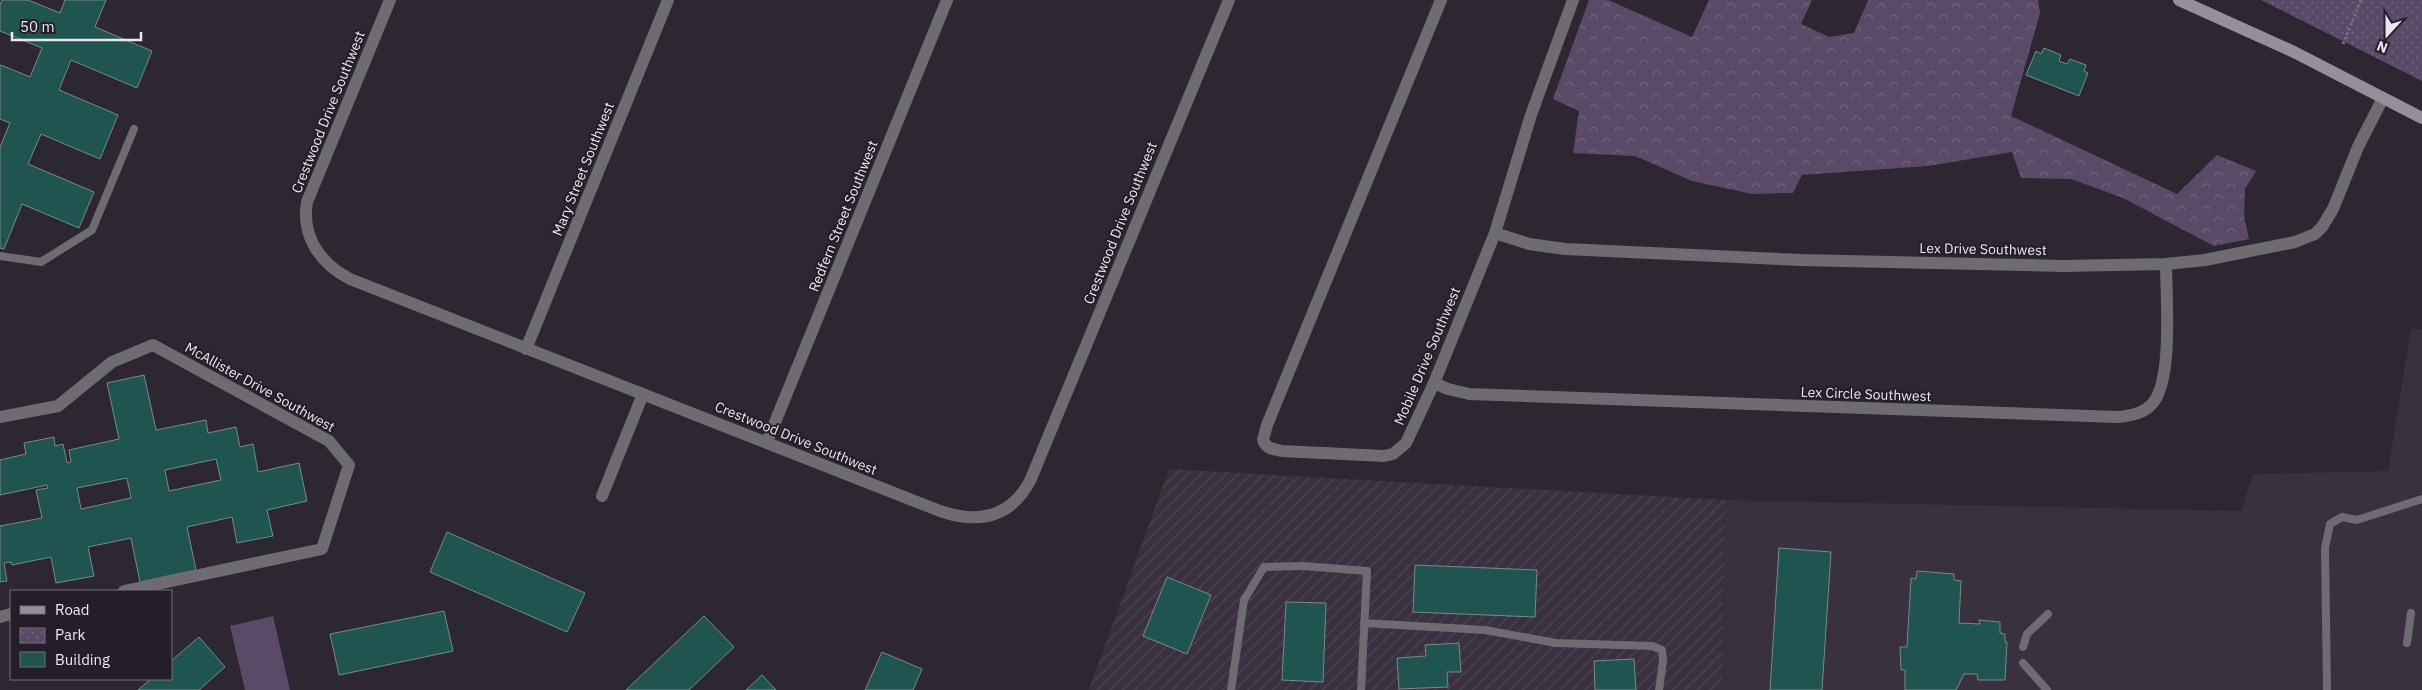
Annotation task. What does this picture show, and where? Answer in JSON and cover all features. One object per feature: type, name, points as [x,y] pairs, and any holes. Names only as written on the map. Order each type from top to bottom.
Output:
[{"type":"main road","points":[[2179,0],[2294,52],[2422,118]]},
{"type":"street","name":"Crestwood Drive Southwest","points":[[390,0],[307,202],[306,221],[312,242],[322,260],[344,276],[526,349],[951,515],[970,518],[988,516],[1009,507],[1018,500],[1030,481],[1228,0]]},
{"type":"street","name":"Mary Street Southwest","points":[[526,349],[668,0]]},
{"type":"street","name":"Redfern Street Southwest","points":[[767,442],[947,0]]},
{"type":"street","name":"Mobile Drive Southwest","points":[[1441,0],[1267,425],[1263,440],[1266,447],[1282,451],[1384,456],[1392,454],[1406,443],[1434,383],[1495,233],[1530,115],[1573,0]]},
{"type":"street","name":"Lex Drive Southwest","points":[[1495,233],[1529,244],[1565,248],[1801,260],[2063,266],[2166,264],[2205,260],[2295,242],[2315,234],[2328,219],[2358,147],[2383,98]]},
{"type":"street","name":"Lex Circle Southwest","points":[[1434,383],[1458,392],[1479,394],[2108,417],[2130,416],[2150,406],[2161,390],[2166,346],[2166,264]]},
{"type":"street","name":"McAllister Drive Southwest","points":[[0,417],[58,406],[112,362],[153,345],[329,441],[349,465],[322,549],[129,590]]},
{"type":"street","points":[[602,496],[643,394]]},
{"type":"lane","points":[[0,256],[41,262],[92,230],[134,129]]},
{"type":"lane","points":[[2326,690],[2325,548],[2330,524],[2342,517],[2357,520],[2422,499]]},
{"type":"lane","points":[[1231,690],[1244,600],[1264,567],[1303,566],[1367,571],[1361,690]]},
{"type":"lane","points":[[2023,647],[2027,634],[2048,614]]},
{"type":"lane","points":[[2407,643],[2411,614]]},
{"type":"lane","points":[[1364,623],[1485,630],[1556,642],[1652,646],[1662,650],[1659,690]]},
{"type":"lane","points":[[2023,663],[2047,690]]},
{"type":"path","points":[[2342,44],[2361,0]]},
{"type":"shaded area","points":[[2411,329],[2422,329],[2422,690],[1722,690],[1725,500],[2241,511],[2253,474],[2388,471]]},
{"type":"shaded area","points":[[1169,469],[1725,500],[1722,690],[1089,690]]},
{"type":"green space","points":[[1589,0],[1608,0],[1692,37],[1709,0],[1812,0],[1801,24],[1829,37],[1854,33],[1868,0],[2038,0],[2040,13],[2011,116],[2177,194],[2217,155],[2256,171],[2245,189],[2244,216],[2249,239],[2214,246],[2123,198],[2071,179],[2021,178],[2012,152],[1928,166],[1802,175],[1793,193],[1752,194],[1692,181],[1635,156],[1573,153],[1579,111],[1553,99]]},
{"type":"green space","points":[[2261,0],[2422,0],[2422,81]]},
{"type":"green space","points":[[273,616],[290,690],[245,690],[230,626]]},
{"type":"building","points":[[2,0],[28,0],[60,13],[65,0],[106,0],[95,27],[152,51],[137,88],[71,60],[59,90],[118,115],[100,159],[41,134],[28,164],[94,192],[79,228],[22,204],[4,249],[0,248],[0,147],[10,123],[0,119],[0,66],[30,77],[42,48],[0,31],[0,5]]},
{"type":"building","points":[[2044,48],[2061,55],[2059,61],[2067,64],[2070,59],[2086,65],[2084,71],[2088,73],[2079,96],[2026,75],[2036,51],[2041,54]]},
{"type":"building","points":[[144,375],[156,430],[206,420],[208,433],[236,427],[240,447],[253,444],[258,472],[299,463],[307,501],[267,510],[273,536],[237,543],[232,517],[187,527],[196,570],[140,582],[131,538],[88,547],[94,576],[56,583],[51,557],[12,565],[11,562],[4,563],[7,581],[0,582],[0,526],[42,518],[36,490],[48,488],[47,485],[0,495],[0,460],[26,454],[24,443],[54,437],[55,446],[63,444],[67,463],[71,462],[69,450],[119,439],[107,383]],"holes":[[[216,459],[221,480],[169,491],[165,470]],[[127,478],[131,498],[81,509],[77,488]]]},
{"type":"building","points":[[447,532],[585,593],[567,632],[430,572]]},
{"type":"building","points":[[1779,548],[1831,552],[1822,690],[1770,690]]},
{"type":"building","points":[[1415,565],[1537,570],[1535,617],[1413,612]]},
{"type":"building","points":[[1917,571],[1954,574],[1954,580],[1961,581],[1959,623],[1980,624],[1979,620],[2000,622],[2000,633],[2005,634],[2005,642],[2007,642],[2005,680],[1978,680],[1977,674],[1964,674],[1956,690],[1905,690],[1905,670],[1901,670],[1900,647],[1907,647],[1911,578],[1916,579]]},
{"type":"building","points":[[1167,577],[1211,595],[1187,654],[1143,636]]},
{"type":"building","points":[[1286,602],[1326,603],[1323,682],[1282,680]]},
{"type":"building","points":[[444,611],[453,651],[339,675],[330,634]]},
{"type":"building","points":[[704,616],[734,647],[689,690],[626,690]]},
{"type":"building","points":[[199,637],[225,667],[199,690],[138,690],[150,680],[172,680],[172,660]]},
{"type":"building","points":[[1459,643],[1461,672],[1447,672],[1448,687],[1399,689],[1397,658],[1426,656],[1425,645]]},
{"type":"building","points":[[882,652],[922,669],[913,690],[865,690]]},
{"type":"building","points":[[1634,659],[1636,690],[1595,690],[1594,661]]},
{"type":"building","points":[[762,675],[776,690],[746,690]]}]
